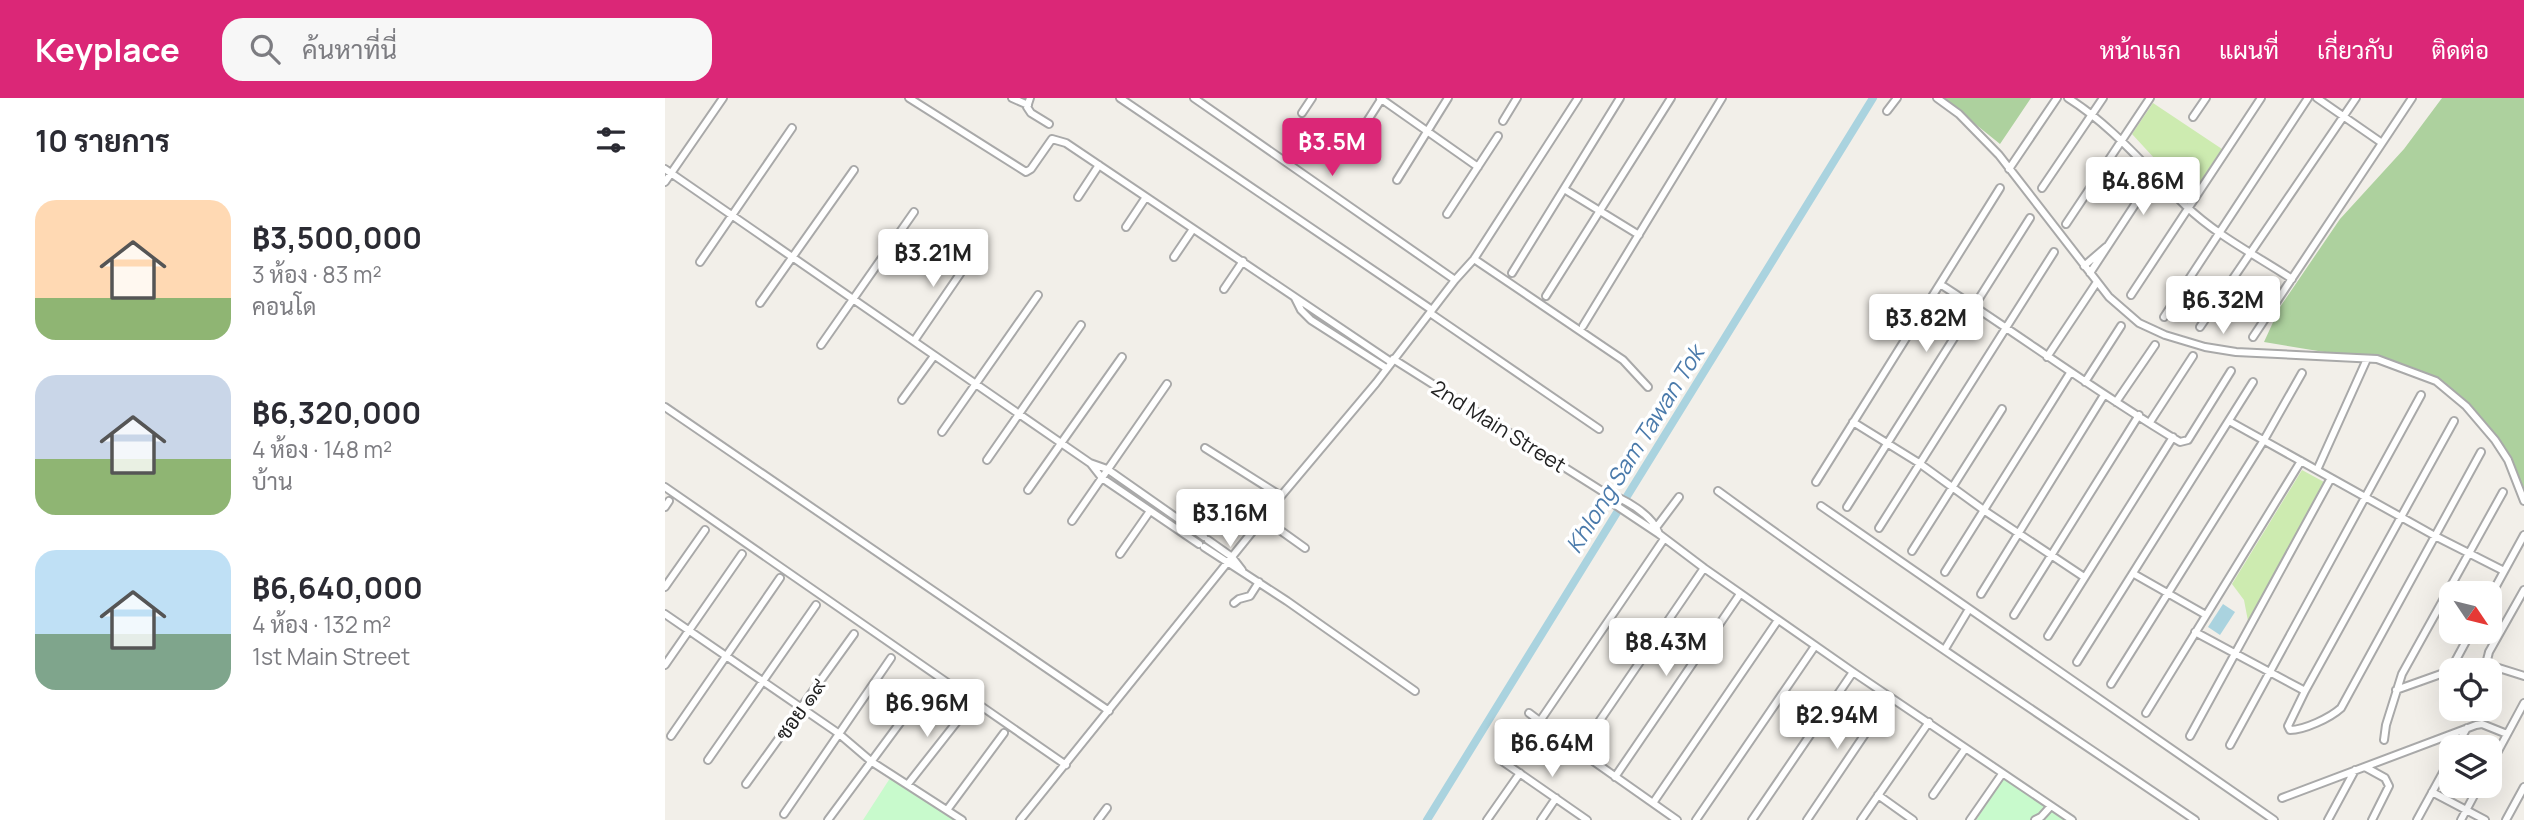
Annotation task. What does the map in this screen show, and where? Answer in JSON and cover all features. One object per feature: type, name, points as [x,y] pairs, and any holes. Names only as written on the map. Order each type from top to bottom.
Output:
[{"type":"street","points":[[665,182],[668,171],[723,98]]},
{"type":"street","name":"2nd Main Street","points":[[909,98],[1026,172],[1052,139],[1066,143],[1294,296],[1301,310],[1311,320],[1390,363],[1605,493],[1621,499],[1635,509],[1658,533]]},
{"type":"street","points":[[1012,98],[1029,101],[1031,113],[1049,124]]},
{"type":"street","points":[[1120,98],[1599,429]]},
{"type":"street","points":[[1194,98],[1455,280]]},
{"type":"street","points":[[1302,113],[1311,98]]},
{"type":"street","points":[[1350,148],[1381,98],[1478,167]]},
{"type":"street","points":[[1397,180],[1448,98]]},
{"type":"street","points":[[1503,121],[1517,98]]},
{"type":"street","points":[[1020,820],[1474,259],[1578,98]]},
{"type":"street","points":[[1512,273],[1620,98]]},
{"type":"street","points":[[1546,296],[1671,98]]},
{"type":"street","points":[[1583,326],[1722,98]]},
{"type":"street","points":[[1887,111],[1897,98]]},
{"type":"street","points":[[1937,98],[1979,133],[2109,297],[2139,323],[2187,343],[2236,352],[2377,359],[2436,381],[2466,406],[2495,440],[2508,460],[2524,500]]},
{"type":"street","points":[[2009,169],[2057,98]]},
{"type":"street","points":[[2068,98],[2092,113],[2122,140],[2187,208],[2292,279]]},
{"type":"street","points":[[2042,188],[2103,98]]},
{"type":"street","points":[[2066,224],[2150,98]]},
{"type":"street","points":[[2193,117],[2206,98]]},
{"type":"street","points":[[2131,295],[2261,98]]},
{"type":"street","points":[[2164,317],[2308,98]]},
{"type":"street","points":[[2317,98],[2382,143]]},
{"type":"street","points":[[2200,327],[2356,98]]},
{"type":"street","points":[[2253,337],[2412,98]]},
{"type":"street","points":[[700,262],[792,128]]},
{"type":"street","points":[[1447,214],[1498,136]]},
{"type":"street","points":[[1078,197],[1099,165]]},
{"type":"street","points":[[760,303],[854,170]]},
{"type":"street","points":[[668,171],[1090,463],[1108,470],[1206,538],[1243,571],[1415,691]]},
{"type":"street","points":[[2090,273],[2155,174]]},
{"type":"street","points":[[1816,482],[2000,188]]},
{"type":"street","points":[[1564,189],[1639,235]]},
{"type":"street","points":[[1126,227],[1146,197]]},
{"type":"street","points":[[821,345],[914,212]]},
{"type":"street","points":[[1847,507],[2030,218]]},
{"type":"street","points":[[1174,257],[1193,229]]},
{"type":"street","points":[[2084,265],[2108,246]]},
{"type":"street","points":[[914,341],[975,252]]},
{"type":"street","points":[[1879,528],[2054,252]]},
{"type":"street","points":[[1474,259],[1623,360],[1648,387]]},
{"type":"street","points":[[1224,289],[1243,261]]},
{"type":"street","points":[[2047,357],[2097,282]]},
{"type":"street","points":[[1940,284],[2007,327],[2070,373],[2180,442],[2188,440],[2231,371]]},
{"type":"street","points":[[942,432],[1038,295]]},
{"type":"street","points":[[987,460],[1081,325]]},
{"type":"street","points":[[2085,382],[2121,326]]},
{"type":"street","points":[[2116,402],[2155,345]]},
{"type":"street","points":[[902,400],[934,356]]},
{"type":"street","points":[[2150,422],[2193,356]]},
{"type":"street","points":[[1028,490],[1122,357]]},
{"type":"street","points":[[2317,470],[2367,359]]},
{"type":"street","points":[[1945,572],[2070,373]]},
{"type":"street","points":[[2111,684],[2264,440],[2302,373]]},
{"type":"street","points":[[2077,662],[2253,382]]},
{"type":"street","points":[[1072,521],[1167,384]]},
{"type":"street","points":[[1981,594],[2104,395]]},
{"type":"street","points":[[2230,745],[2421,395]]},
{"type":"street","points":[[665,407],[1109,710]]},
{"type":"street","points":[[1913,551],[2002,409]]},
{"type":"street","points":[[2014,615],[2139,415]]},
{"type":"street","points":[[2229,421],[2435,536],[2504,570]]},
{"type":"street","points":[[2454,421],[2305,691],[2290,720],[2290,730],[2316,722],[2341,708],[2481,452]]},
{"type":"street","points":[[1853,422],[1919,463],[1985,512],[2084,577]]},
{"type":"street","points":[[2047,636],[2173,437]]},
{"type":"street","points":[[1205,448],[1281,496]]},
{"type":"street","points":[[2146,713],[2301,461]]},
{"type":"street","points":[[1090,463],[1102,478],[1201,546],[1230,560]]},
{"type":"street","points":[[2190,736],[2331,478]]},
{"type":"street","points":[[665,487],[1066,765]]},
{"type":"street","points":[[1718,491],[1896,619],[1945,649],[2195,820]]},
{"type":"street","points":[[2384,740],[2386,724],[2402,674],[2503,492]]},
{"type":"street","name":"2nd Main Street","points":[[1605,493],[1617,506],[1740,594],[2072,820]]},
{"type":"street","points":[[1540,721],[1679,497]]},
{"type":"street","points":[[1821,506],[2274,820]]},
{"type":"street","points":[[1120,554],[1150,511]]},
{"type":"street","points":[[1263,518],[1305,548]]},
{"type":"street","points":[[665,587],[705,530]]},
{"type":"street","points":[[2498,581],[2524,534]]},
{"type":"street","points":[[665,665],[742,554]]},
{"type":"street","points":[[1579,751],[1704,568]]},
{"type":"street","points":[[2134,574],[2206,615]]},
{"type":"street","points":[[671,736],[780,578]]},
{"type":"street","points":[[1234,603],[1250,596],[1259,582]]},
{"type":"street","points":[[2524,590],[2486,664],[2524,676]]},
{"type":"street","points":[[1615,778],[1740,594]]},
{"type":"street","points":[[708,760],[816,605]]},
{"type":"street","points":[[1945,649],[1969,609]]},
{"type":"street","points":[[665,614],[838,733],[872,762],[962,820]]},
{"type":"street","points":[[1653,803],[1778,620]]},
{"type":"street","points":[[2195,632],[2305,691]]},
{"type":"street","name":"ซอย ๑๙","points":[[746,785],[854,634]]},
{"type":"street","points":[[1696,820],[1815,646]]},
{"type":"street","points":[[783,814],[891,658]]},
{"type":"street","points":[[1752,820],[1853,672]]},
{"type":"street","points":[[2396,690],[2439,674]]},
{"type":"street","points":[[828,820],[928,685]]},
{"type":"street","points":[[1807,820],[1890,697]]},
{"type":"street","points":[[2502,743],[2524,703]]},
{"type":"street","points":[[908,784],[967,709]]},
{"type":"street","points":[[1529,713],[1615,778],[1677,820]]},
{"type":"street","points":[[1861,820],[1929,722]]},
{"type":"street","points":[[2281,798],[2467,728],[2482,724],[2507,734]]},
{"type":"street","points":[[2463,735],[2467,728]]},
{"type":"street","points":[[947,810],[1004,733]]},
{"type":"street","points":[[1933,795],[1965,749]]},
{"type":"street","points":[[1502,761],[1587,820]]},
{"type":"street","points":[[2365,767],[2385,778],[2389,786],[2372,820]]},
{"type":"street","points":[[2328,820],[2355,770]]},
{"type":"street","points":[[1487,820],[1520,773]]},
{"type":"street","points":[[1970,820],[2002,774]]},
{"type":"street","points":[[2417,820],[2439,781]]},
{"type":"street","points":[[2506,820],[2524,787]]},
{"type":"street","points":[[2433,792],[2486,820]]},
{"type":"street","points":[[1878,795],[1913,820]]},
{"type":"street","points":[[1541,820],[1556,798]]},
{"type":"street","points":[[2461,820],[2472,798]]},
{"type":"street","points":[[2035,820],[2051,806]]},
{"type":"street","points":[[1098,820],[1107,808]]},
{"type":"green space","points":[[1943,98],[2031,98],[2000,144]]},
{"type":"green space","points":[[2442,98],[2524,98],[2524,501],[2508,460],[2466,406],[2436,381],[2367,359],[2264,342],[2280,307],[2340,219],[2404,149]]},
{"type":"green space","points":[[2153,103],[2222,149],[2190,197],[2132,134]]},
{"type":"green space","points":[[2302,470],[2324,482],[2248,621],[2244,600],[2232,584]]},
{"type":"green space","points":[[894,772],[963,820],[863,820]]},
{"type":"green space","points":[[2006,775],[2072,820],[1976,820]]},
{"type":"water","points":[[2223,604],[2235,612],[2220,635],[2208,627]]},
{"type":"waterway","name":"Khlong Sam Tawan Tok","points":[[1427,820],[1873,98]]}]
